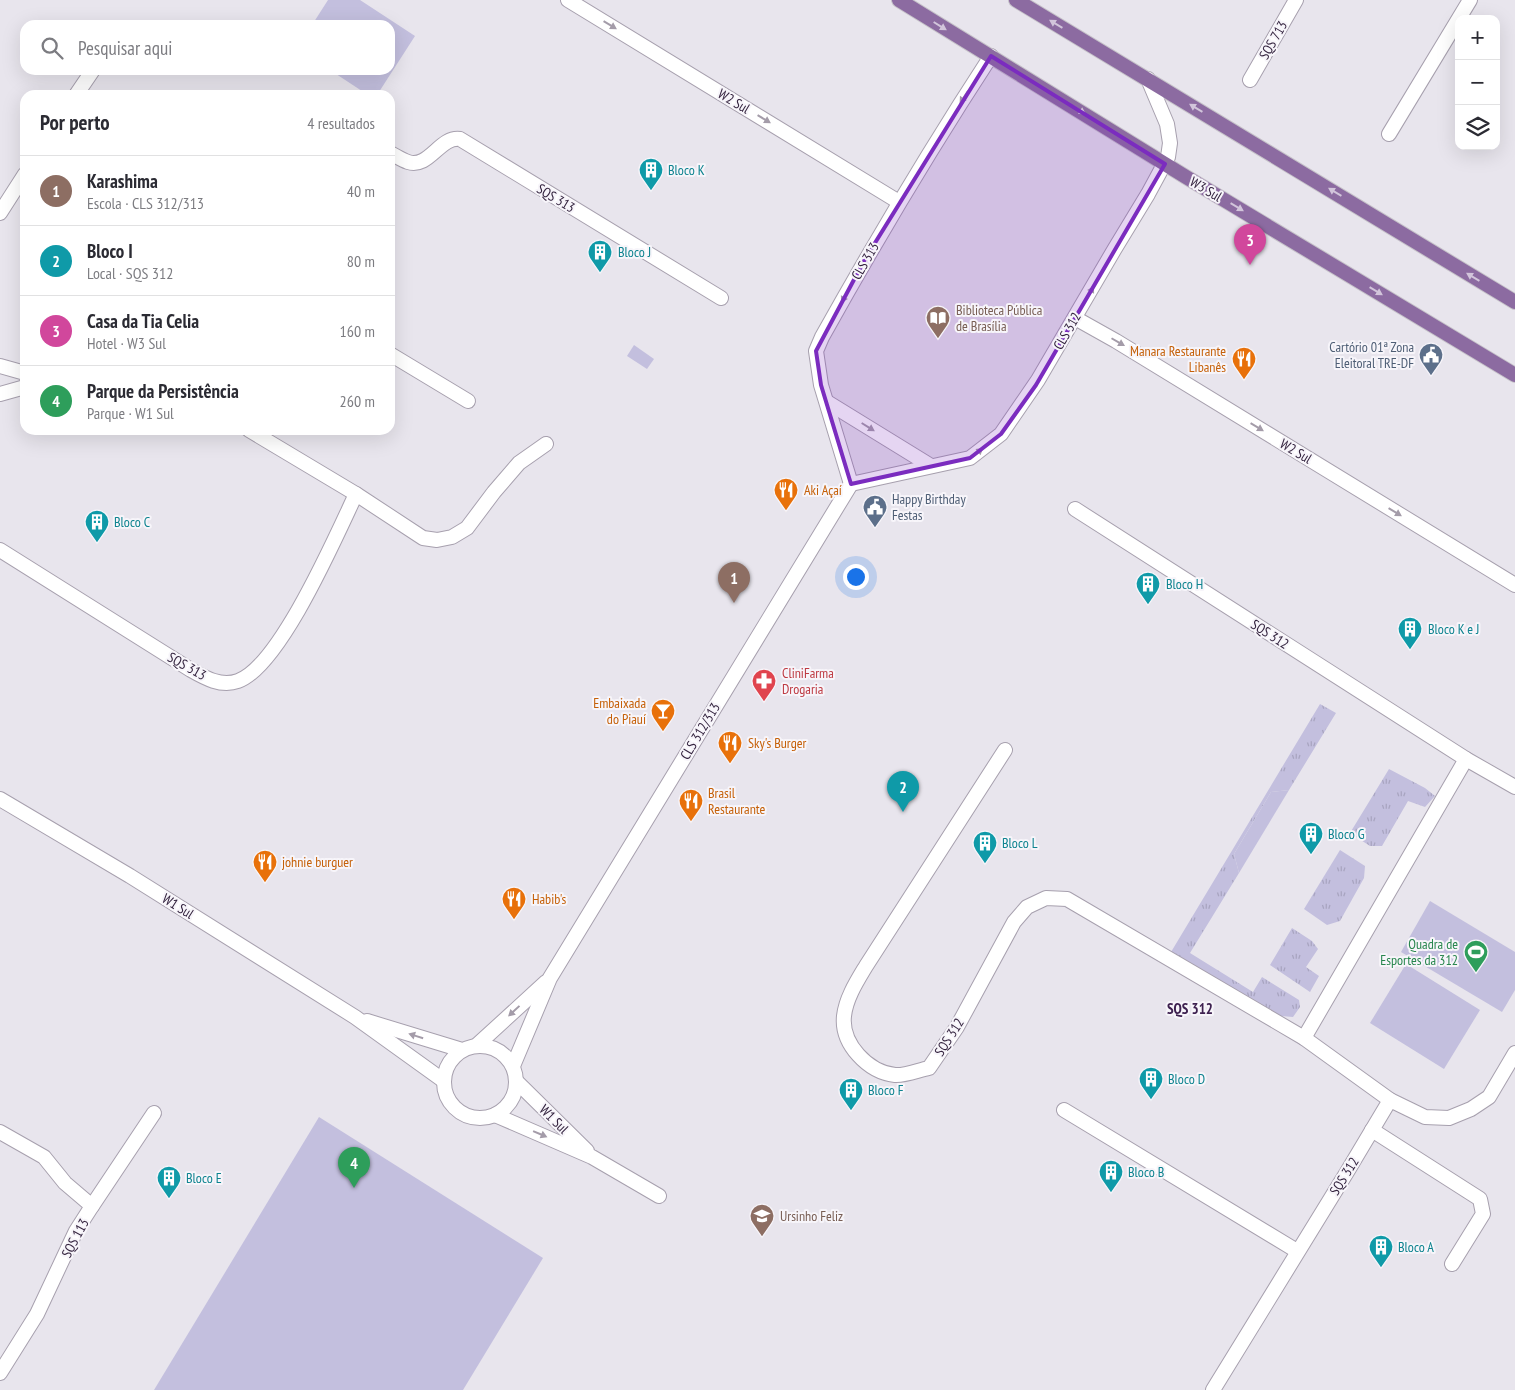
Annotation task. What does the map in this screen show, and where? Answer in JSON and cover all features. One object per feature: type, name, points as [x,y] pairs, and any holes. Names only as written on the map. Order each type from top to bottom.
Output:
[{"type":"main road","name":"W3 Sul","points":[[899,0],[1165,164],[1515,375]]},
{"type":"main road","points":[[1016,0],[1515,302]]},
{"type":"street","name":"W2 Sul","points":[[568,0],[899,202]]},
{"type":"street","name":"SQS 713","points":[[1250,80],[1296,0]]},
{"type":"street","points":[[1389,134],[1470,0]]},
{"type":"street","name":"CLS 313","points":[[851,484],[821,384],[816,351],[851,285],[899,202],[990,56]]},
{"type":"street","points":[[79,90],[90,75]]},
{"type":"street","name":"CLS 312","points":[[851,484],[970,458],[1000,434],[1036,385],[1165,164],[1170,150],[1169,134],[1162,109],[1148,79]]},
{"type":"street","name":"SQS 313","points":[[395,155],[416,163],[423,160],[449,140],[460,139],[721,298]]},
{"type":"street","points":[[0,213],[20,182]]},
{"type":"street","name":"W2 Sul","points":[[1075,318],[1116,341],[1515,585]]},
{"type":"street","points":[[395,357],[468,401]]},
{"type":"street","points":[[0,366],[20,372]]},
{"type":"street","points":[[0,394],[20,389]]},
{"type":"street","points":[[827,402],[931,466]]},
{"type":"street","points":[[257,435],[356,494],[422,538],[437,540],[452,536],[466,528],[519,463],[546,444]]},
{"type":"street","name":"CLS 312/313","points":[[513,1066],[550,978],[851,484]]},
{"type":"street","name":"SQS 313","points":[[0,550],[191,670],[216,682],[227,683],[250,675],[261,664],[278,640],[303,602],[356,494]]},
{"type":"street","name":"SQS 312","points":[[1075,509],[1466,759],[1515,787]]},
{"type":"street","name":"SQS 312","points":[[1005,750],[866,966],[847,1003],[844,1017],[846,1037],[858,1055],[877,1070],[896,1076],[929,1068],[957,1027],[1014,922],[1027,907],[1046,898],[1067,899],[1304,1038],[1390,1100],[1425,1117],[1449,1118],[1471,1109],[1489,1097],[1515,1053]]},
{"type":"street","points":[[1304,1038],[1466,759]]},
{"type":"street","name":"W1 Sul","points":[[0,799],[130,876],[355,1017],[444,1081]]},
{"type":"street","name":"CLS 312/313","points":[[476,1046],[550,978]]},
{"type":"street","name":"W1 Sul","points":[[355,1017],[462,1050]]},
{"type":"street","points":[[476,1046],[491,1047],[504,1054],[513,1066],[516,1081],[514,1095],[506,1107],[495,1115],[481,1118],[467,1115],[455,1107],[447,1096],[444,1081],[446,1069],[452,1058],[462,1050],[476,1046]]},
{"type":"street","name":"W1 Sul","points":[[516,1081],[592,1157]]},
{"type":"street","name":"SQS 312","points":[[1212,1388],[1390,1100]]},
{"type":"street","points":[[1064,1110],[1297,1251]]},
{"type":"street","points":[[92,1206],[154,1113]]},
{"type":"street","name":"W1 Sul","points":[[495,1115],[592,1157],[659,1196]]},
{"type":"street","points":[[1372,1130],[1480,1199],[1483,1214],[1452,1264]]},
{"type":"street","name":"SQS 113","points":[[0,1132],[44,1157],[64,1183],[92,1206],[76,1232],[37,1314],[0,1374]]},
{"type":"highlighted area","points":[[991,56],[1165,164],[1036,385],[1001,434],[970,458],[851,484],[821,385],[816,351],[865,259]]},
{"type":"green space","points":[[328,0],[360,0],[391,20],[315,20]]},
{"type":"green space","points":[[395,23],[415,36],[395,67]]},
{"type":"green space","points":[[338,75],[390,75],[380,90],[360,90]]},
{"type":"green space","points":[[634,345],[654,359],[647,369],[627,356]]},
{"type":"green space","points":[[1320,704],[1336,713],[1289,790],[1271,792],[1234,854],[1239,873],[1190,953],[1253,992],[1262,977],[1299,1000],[1300,1007],[1293,1017],[1281,1016],[1171,952]]},
{"type":"green space","points":[[1389,769],[1425,788],[1435,796],[1425,807],[1408,801],[1382,846],[1370,846],[1350,833]]},
{"type":"green space","points":[[1289,790],[1239,873],[1234,854],[1271,792]]},
{"type":"green space","points":[[1340,850],[1365,866],[1364,878],[1340,921],[1327,925],[1304,909]]},
{"type":"green space","name":"Quadra de Esportes da 312","points":[[1430,901],[1515,952],[1515,990],[1502,1012],[1401,952]]},
{"type":"green space","points":[[1292,928],[1312,941],[1318,949],[1306,967],[1319,976],[1310,992],[1270,965]]},
{"type":"green space","points":[[1406,964],[1480,1010],[1444,1069],[1370,1023]]},
{"type":"green space","points":[[319,1117],[543,1258],[463,1390],[154,1390]]},
{"type":"place","name":"Bloco K","points":[[651,191]]},
{"type":"place","name":"Casa da Tia Celia","points":[[1250,265]]},
{"type":"place","name":"Bloco J","points":[[600,273]]},
{"type":"place","name":"Biblioteca Pública de Brasília","points":[[938,339]]},
{"type":"place","name":"Cartório 01ª Zona Eleitoral TRE-DF","points":[[1431,376]]},
{"type":"place","name":"Manara Restaurante Libanês","points":[[1244,380]]},
{"type":"place","name":"Aki Açaí","points":[[786,511]]},
{"type":"place","name":"Happy Birthday Festas","points":[[875,528]]},
{"type":"place","name":"Bloco C","points":[[97,543]]},
{"type":"place","name":"Karashima","points":[[734,603]]},
{"type":"place","name":"Bloco H","points":[[1148,605]]},
{"type":"place","name":"Bloco K e J","points":[[1410,650]]},
{"type":"place","name":"CliniFarma Drogaria","points":[[764,702]]},
{"type":"place","name":"Embaixada do Piauí","points":[[663,732]]},
{"type":"place","name":"Sky's Burger","points":[[730,764]]},
{"type":"place","name":"Bloco I","points":[[903,812]]},
{"type":"place","name":"Brasil Restaurante","points":[[691,822]]},
{"type":"place","name":"Bloco G","points":[[1311,855]]},
{"type":"place","name":"Bloco L","points":[[985,864]]},
{"type":"place","name":"johnie burguer","points":[[265,883]]},
{"type":"place","name":"Habib's","points":[[514,920]]},
{"type":"place","name":"Quadra de Esportes da 312","points":[[1476,973]]},
{"type":"place","name":"Bloco D","points":[[1151,1100]]},
{"type":"place","name":"Bloco F","points":[[851,1111]]},
{"type":"place","name":"Parque da Persistência","points":[[354,1188]]},
{"type":"place","name":"Bloco B","points":[[1111,1193]]},
{"type":"place","name":"Bloco E","points":[[169,1199]]},
{"type":"place","name":"Ursinho Feliz","points":[[762,1237]]},
{"type":"place","name":"Bloco A","points":[[1381,1268]]},
{"type":"district","name":"SQS 312","points":[[1190,1009]]}]
